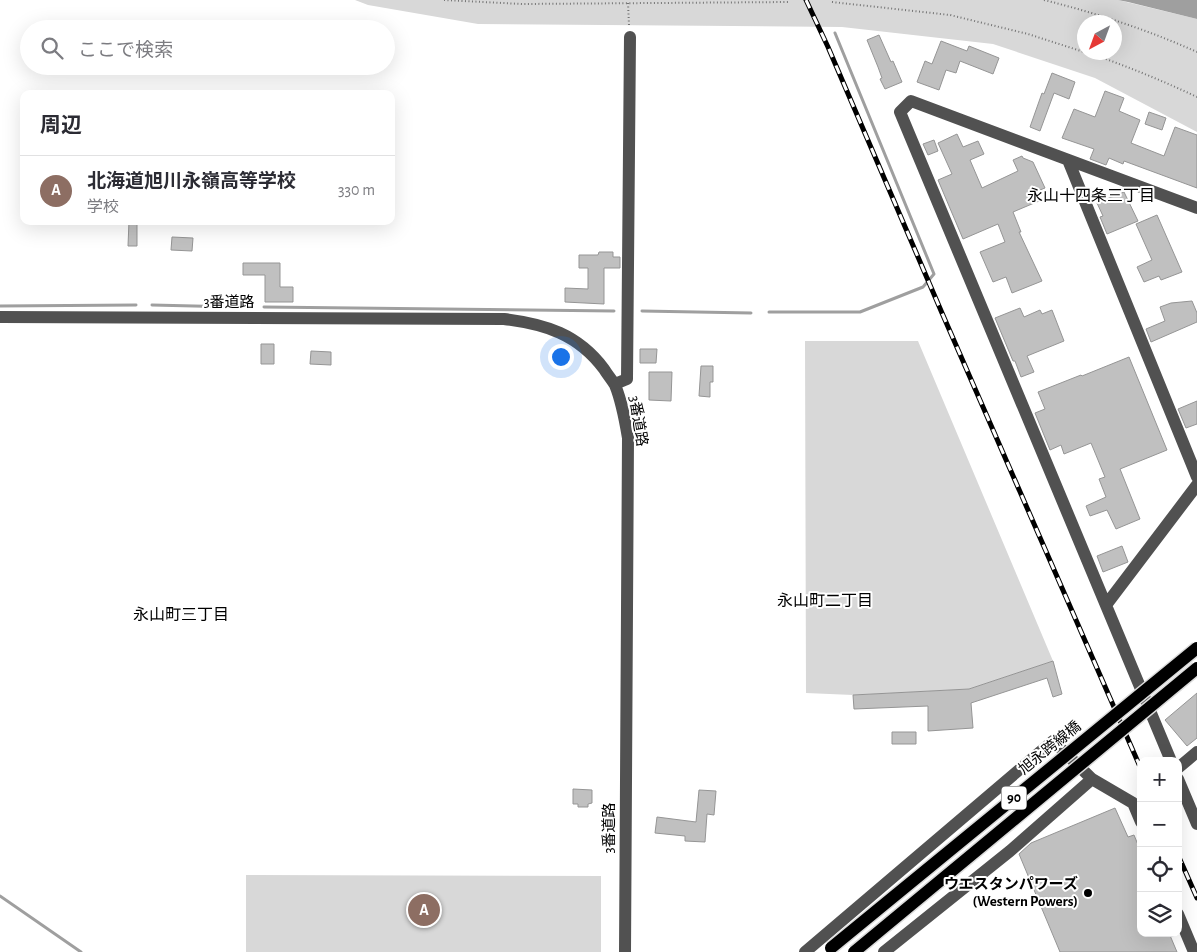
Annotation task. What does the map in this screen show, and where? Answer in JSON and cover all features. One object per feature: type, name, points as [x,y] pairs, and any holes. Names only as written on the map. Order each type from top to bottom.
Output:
[{"type":"main road","name":"旭永跨線橋","points":[[831,948],[1197,648]]},
{"type":"main road","name":"旭永跨線橋","points":[[854,952],[1197,668]]},
{"type":"street","points":[[615,384],[627,378],[630,37]]},
{"type":"street","points":[[1169,757],[900,112],[911,101],[1197,208]]},
{"type":"street","points":[[1068,160],[1197,477]]},
{"type":"street","name":"3番道路","points":[[0,317],[504,319],[531,322],[555,330],[577,342],[597,360],[615,384],[628,438],[625,952]]},
{"type":"street","points":[[1106,605],[1197,485]]},
{"type":"street","points":[[805,952],[1053,741],[1092,779],[1133,802],[1137,812]]},
{"type":"street","points":[[1182,765],[1197,752]]},
{"type":"street","points":[[884,952],[1003,857],[1092,779]]},
{"type":"street","points":[[1182,788],[1197,824]]},
{"type":"street","points":[[1182,924],[1194,952]]},
{"type":"path","points":[[444,0],[522,4],[790,2]]},
{"type":"path","points":[[845,3],[848,0]]},
{"type":"path","points":[[1044,0],[1130,26],[1197,52]]},
{"type":"path","points":[[832,2],[950,16],[1028,34],[1077,49]]},
{"type":"path","points":[[628,3],[629,21]]},
{"type":"path","points":[[1110,60],[1197,97]]},
{"type":"shaded area","points":[[355,0],[1118,0],[1197,19],[1197,132],[1095,78],[993,44],[842,27],[478,24],[368,5]]},
{"type":"shaded area","points":[[1118,0],[1197,0],[1197,19],[1128,2]]},
{"type":"shaded area","points":[[805,341],[918,341],[1053,661],[969,689],[853,695],[806,693]]},
{"type":"shaded area","points":[[246,875],[601,876],[601,952],[246,952]]},
{"type":"building","points":[[879,35],[902,82],[885,89],[867,40]]},
{"type":"building","points":[[941,41],[967,51],[969,46],[999,58],[993,74],[960,61],[956,73],[946,70],[939,90],[917,82],[925,61],[932,64]]},
{"type":"building","points":[[1052,73],[1075,82],[1069,99],[1054,93],[1040,131],[1030,127],[1042,93],[1044,94]]},
{"type":"building","points":[[1105,91],[1124,98],[1119,111],[1140,120],[1131,143],[1164,156],[1175,127],[1197,135],[1197,188],[1124,161],[1123,164],[1109,158],[1106,165],[1090,159],[1094,149],[1062,138],[1074,109],[1095,117]]},
{"type":"building","points":[[1149,112],[1166,118],[1162,130],[1145,124]]},
{"type":"building","points":[[957,134],[963,147],[978,141],[984,154],[970,160],[982,188],[1018,171],[1013,160],[1022,156],[1033,162],[1045,188],[1035,192],[1039,201],[1013,212],[1021,232],[1019,232],[1042,281],[1012,293],[1006,277],[993,282],[980,252],[1005,242],[998,224],[963,239],[938,180],[952,174],[938,143]]},
{"type":"building","points":[[934,140],[938,151],[928,155],[923,144]]},
{"type":"building","points":[[1124,192],[1138,221],[1107,234],[1100,217],[1103,216],[1097,203]]},
{"type":"building","points":[[1157,215],[1182,272],[1161,280],[1159,276],[1144,282],[1137,267],[1152,260],[1136,224]]},
{"type":"building","points":[[129,225],[137,225],[137,246],[128,246]]},
{"type":"building","points":[[172,237],[193,238],[192,251],[171,250]]},
{"type":"building","points":[[599,252],[613,252],[613,257],[620,257],[620,268],[604,268],[604,304],[565,302],[565,288],[588,289],[588,268],[579,268],[579,255],[598,255]]},
{"type":"building","points":[[243,263],[280,263],[280,287],[293,287],[293,302],[265,302],[265,275],[243,275]]},
{"type":"building","points":[[1192,301],[1197,313],[1197,322],[1151,342],[1146,329],[1165,321],[1160,307],[1171,303]]},
{"type":"building","points":[[1020,308],[1024,317],[1040,310],[1042,314],[1052,310],[1064,341],[1027,356],[1034,372],[1021,377],[995,318]]},
{"type":"building","points":[[261,344],[274,344],[274,364],[261,364]]},
{"type":"building","points":[[640,349],[657,349],[656,363],[640,363]]},
{"type":"building","points":[[311,351],[331,352],[331,365],[310,364]]},
{"type":"building","points":[[1129,357],[1167,450],[1120,469],[1140,519],[1116,529],[1107,510],[1090,516],[1086,506],[1106,497],[1099,479],[1105,477],[1091,443],[1064,454],[1061,445],[1050,450],[1035,413],[1045,409],[1038,392]]},
{"type":"building","points":[[701,366],[713,366],[713,382],[710,382],[710,397],[699,396]]},
{"type":"building","points":[[649,372],[672,372],[671,401],[649,400]]},
{"type":"building","points":[[1197,401],[1197,424],[1186,428],[1178,409]]},
{"type":"building","points":[[1122,546],[1128,562],[1103,572],[1097,556]]},
{"type":"building","points":[[1053,661],[1062,694],[1053,697],[1047,678],[971,703],[973,728],[928,731],[928,706],[854,709],[853,695],[969,689]]},
{"type":"building","points":[[1197,693],[1197,738],[1187,746],[1165,720]]},
{"type":"building","points":[[892,732],[916,732],[916,744],[892,744]]},
{"type":"building","points":[[573,789],[592,790],[592,803],[588,804],[588,807],[578,807],[578,804],[573,804]]},
{"type":"building","points":[[699,790],[716,791],[714,815],[707,814],[705,842],[685,841],[685,836],[655,833],[657,817],[696,822]]},
{"type":"building","name":"ウエスタンパワーズ (Western Powers)","points":[[1115,808],[1128,837],[1134,835],[1137,842],[1137,937],[1171,937],[1177,952],[1060,952],[1019,854],[1031,843]]},
{"type":"waterway","points":[[769,312],[860,312],[923,287],[934,274],[835,33]]},
{"type":"waterway","points":[[0,306],[136,305]]},
{"type":"waterway","points":[[152,305],[236,307]]},
{"type":"waterway","points":[[264,307],[614,311]]},
{"type":"waterway","points":[[642,311],[751,313]]},
{"type":"waterway","points":[[0,896],[81,952]]},
{"type":"railway","points":[[806,0],[1137,760]]},
{"type":"railway","points":[[1182,864],[1197,898]]},
{"type":"place","name":"ウエスタンパワーズ (Western Powers)","points":[[1088,893]]},
{"type":"place","name":"北海道旭川永嶺高等学校","points":[[424,910]]},
{"type":"district","name":"永山十四条三丁目","points":[[1091,196]]},
{"type":"district","name":"永山町二丁目","points":[[825,601]]},
{"type":"district","name":"永山町三丁目","points":[[181,615]]}]
